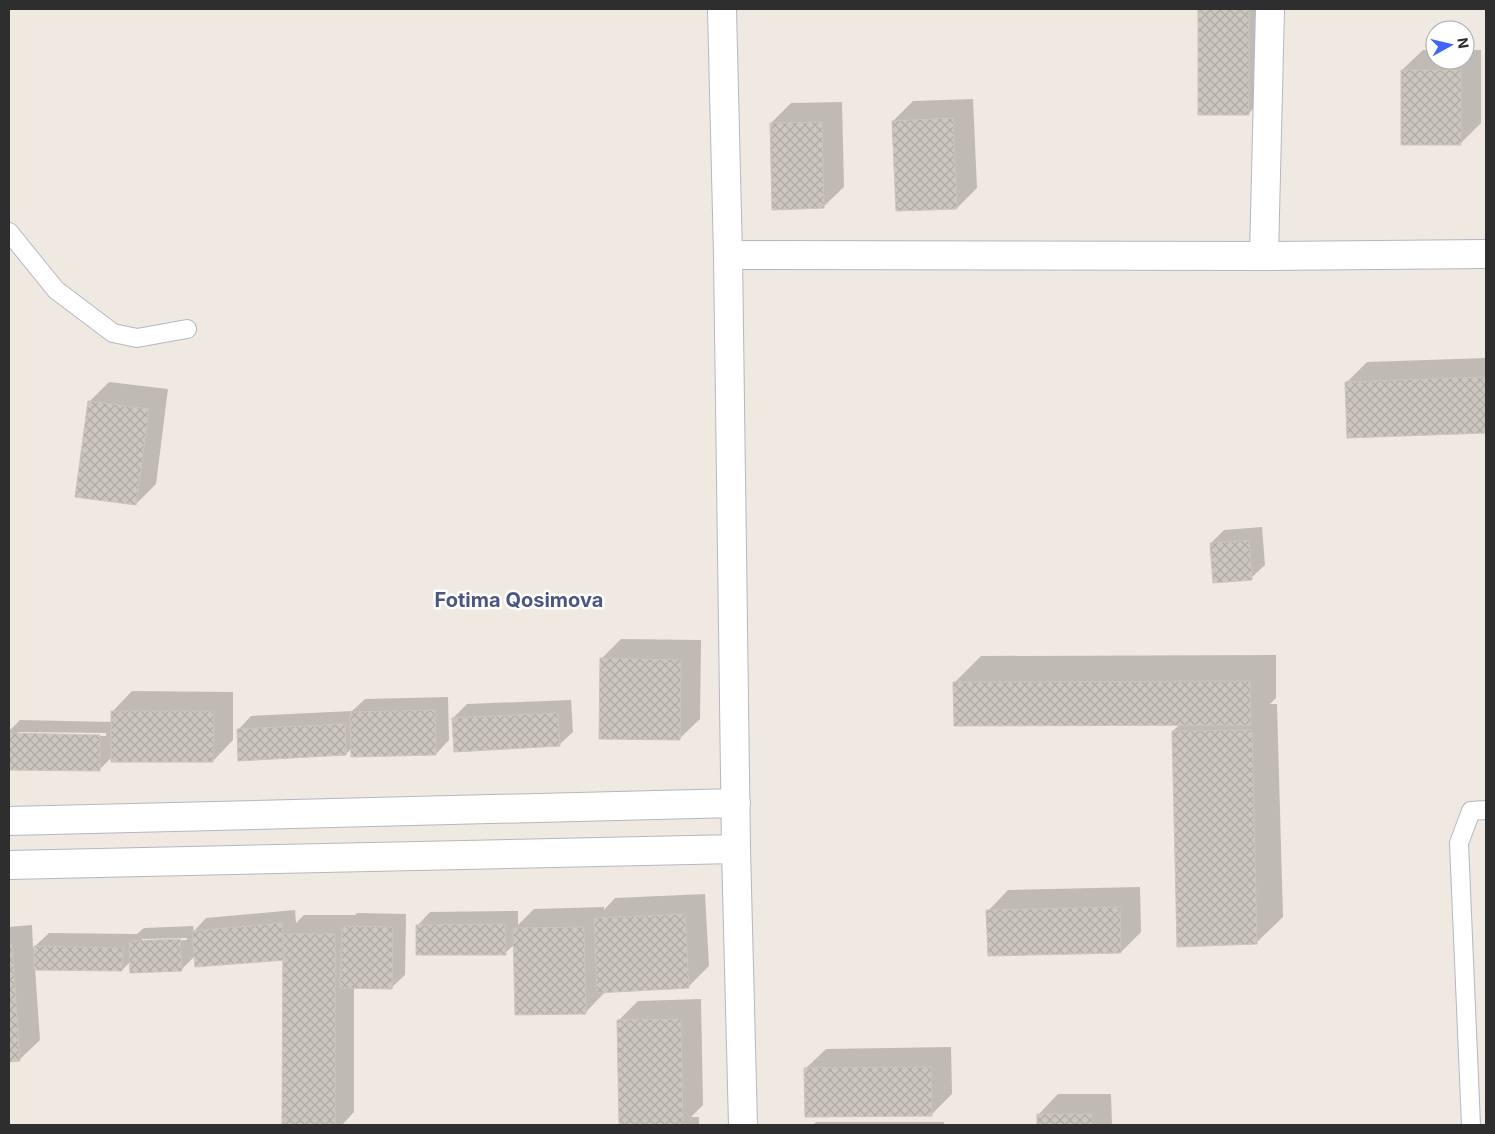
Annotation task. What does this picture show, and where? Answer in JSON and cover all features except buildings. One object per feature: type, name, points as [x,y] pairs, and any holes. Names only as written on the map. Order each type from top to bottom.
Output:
[{"type":"street","points":[[722,9],[728,255],[736,849],[743,1125]]},
{"type":"street","points":[[1264,256],[1270,9]]},
{"type":"street","points":[[728,255],[1264,256],[1486,254]]},
{"type":"street","points":[[9,822],[736,803]]},
{"type":"street","points":[[9,865],[736,849]]},
{"type":"lane","points":[[9,232],[56,290],[113,333],[137,338],[187,329]]},
{"type":"lane","points":[[1471,1125],[1458,843],[1472,811],[1486,810]]},
{"type":"district","name":"Fotima Qosimova","points":[[519,600]]}]
